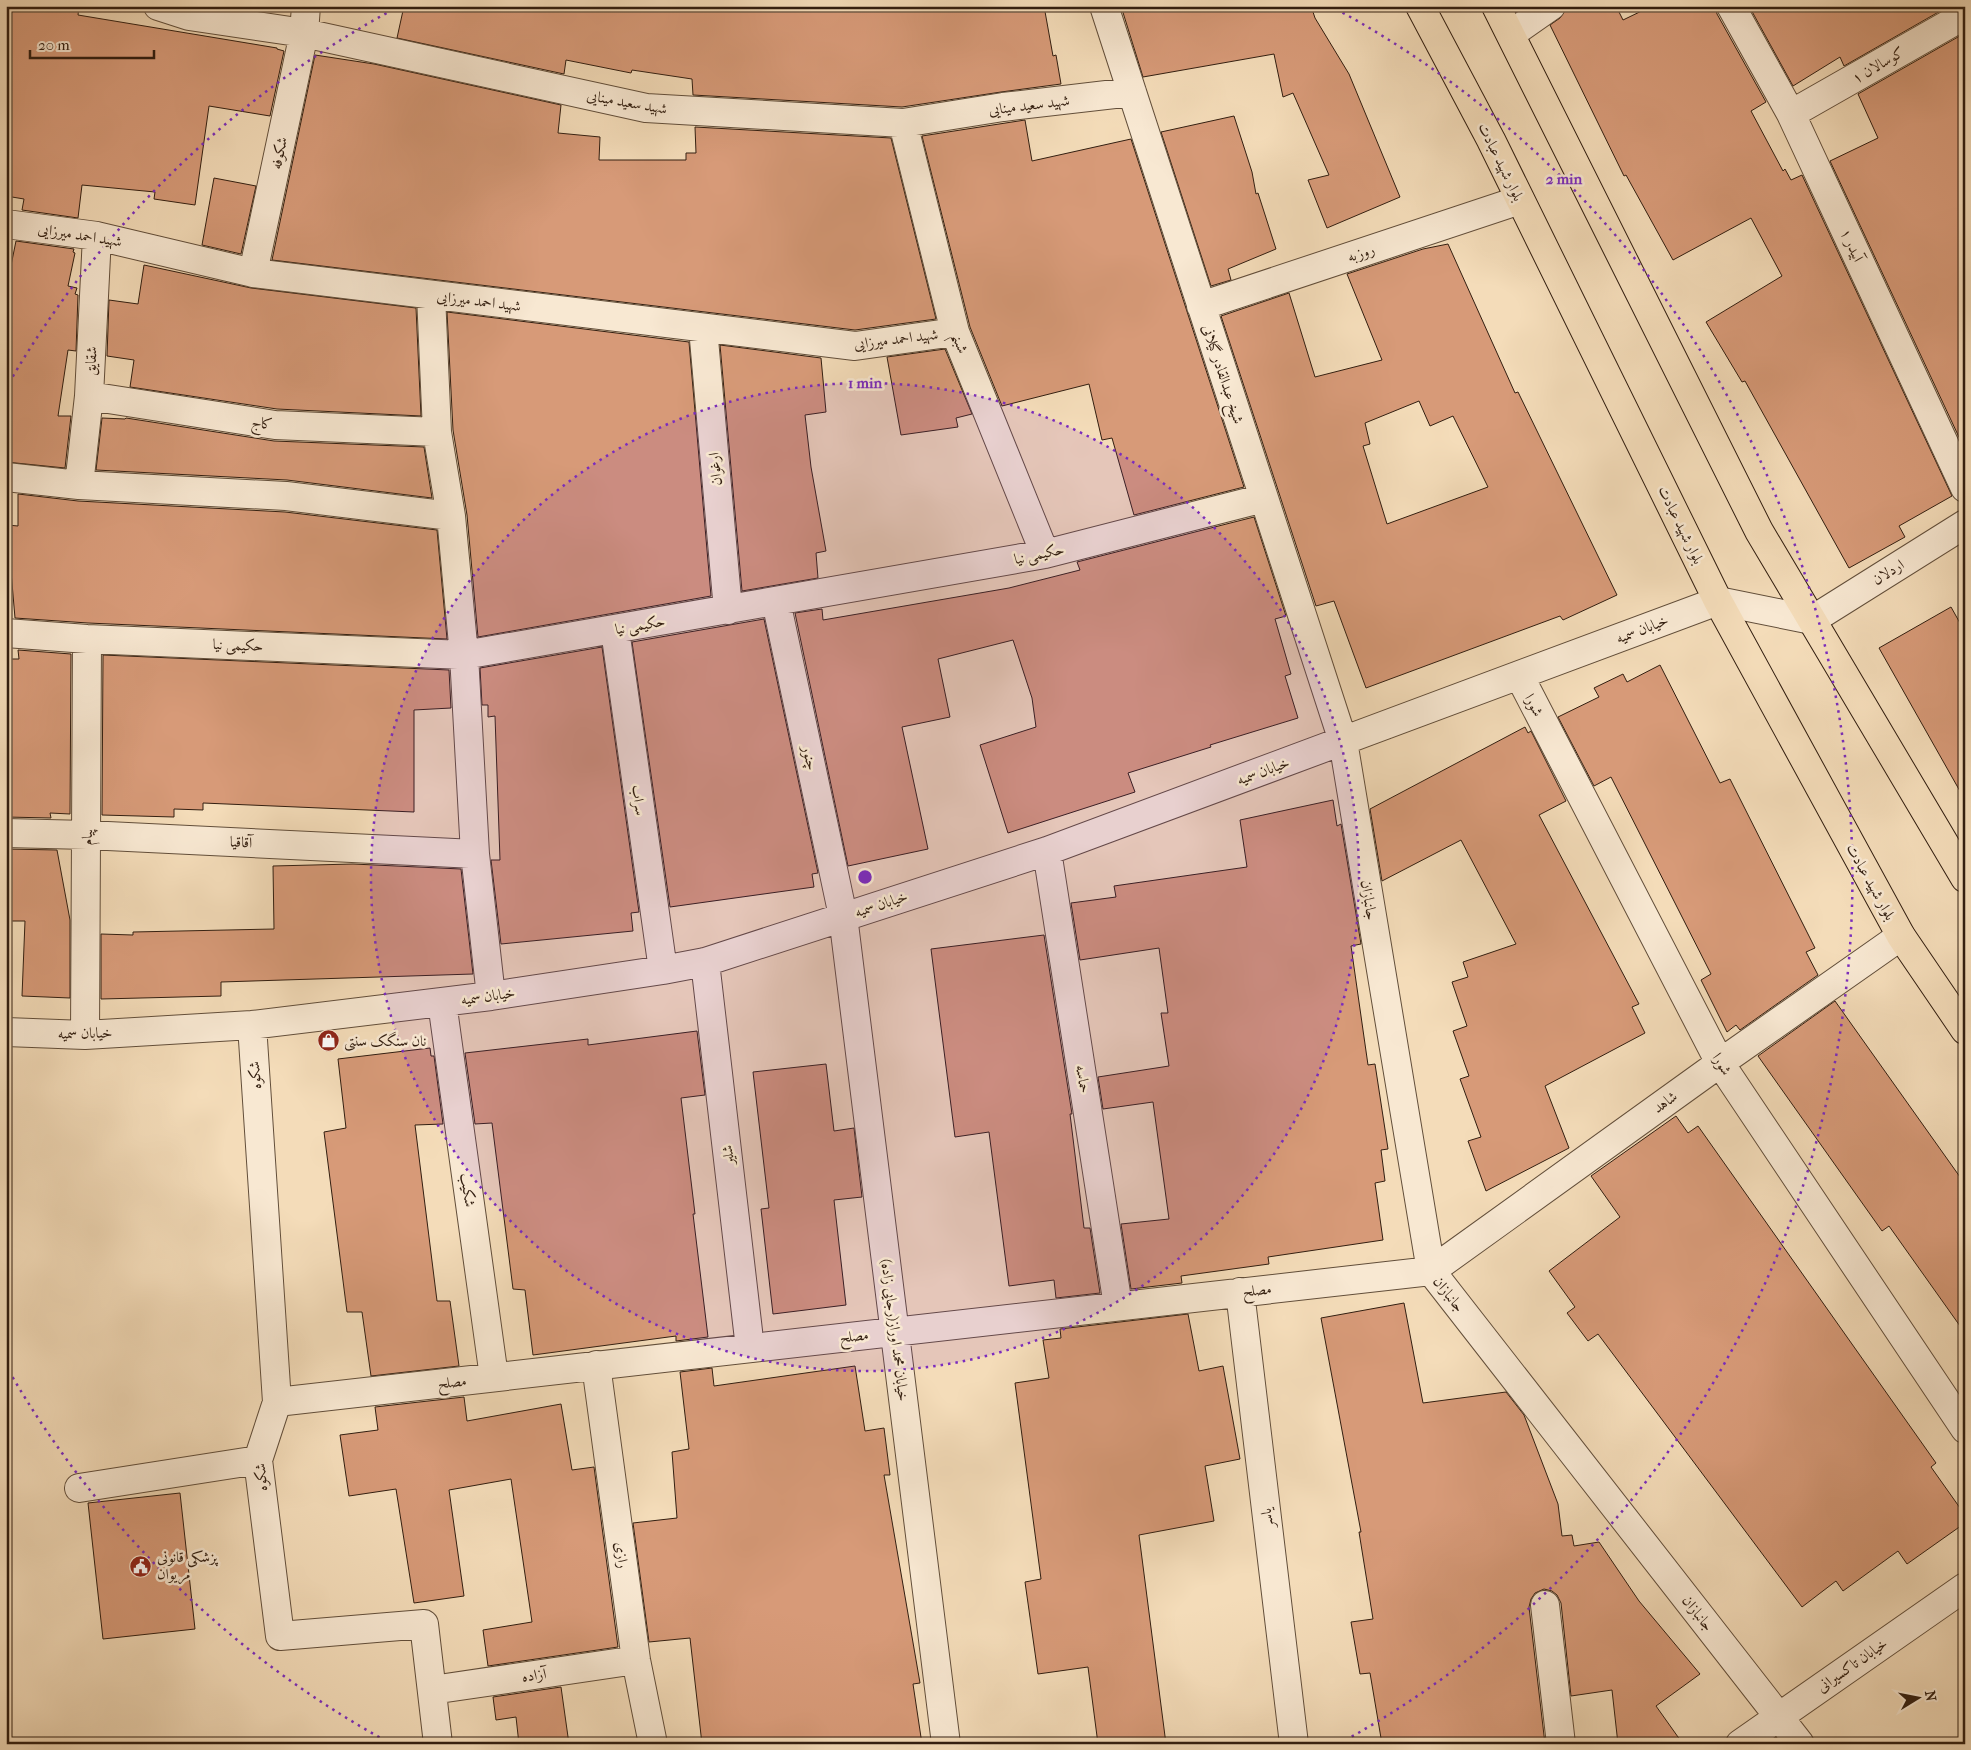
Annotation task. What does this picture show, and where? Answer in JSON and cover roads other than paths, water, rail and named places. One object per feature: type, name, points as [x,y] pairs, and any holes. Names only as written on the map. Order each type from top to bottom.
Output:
[{"type":"main road","name":"بلوار شهید عبادت","points":[[1420,6],[1520,200],[1718,600],[1901,936],[1965,1030]]},
{"type":"main road","points":[[1496,6],[1759,531],[1965,878]]},
{"type":"street","name":"شهید سعید مینایی","points":[[158,6],[189,16],[304,33],[646,108],[903,122],[1003,107],[1132,92]]},
{"type":"street","name":"شکوفه","points":[[254,273],[304,33],[306,6]]},
{"type":"street","name":"شیخ عبدالقادر گیلانی","points":[[1104,6],[1343,741]]},
{"type":"street","points":[[1511,34],[1550,6]]},
{"type":"street","name":"آبیدر ۱","points":[[1731,6],[1791,114],[1965,488]]},
{"type":"street","name":"کوسالان ۱","points":[[1791,114],[1965,15]]},
{"type":"street","name":"شبنم","points":[[903,122],[956,332],[1045,554]]},
{"type":"street","name":"روزبه","points":[[1201,306],[1520,200]]},
{"type":"street","name":"شهید احمد میرزایی","points":[[6,224],[97,236],[254,273],[855,346],[956,332]]},
{"type":"street","name":"شقایق","points":[[79,485],[89,396],[97,236]]},
{"type":"street","points":[[431,295],[437,432],[451,516],[464,655],[475,854],[491,996]]},
{"type":"street","name":"ارغوان","points":[[703,328],[728,610]]},
{"type":"street","name":"کاج","points":[[89,396],[275,425],[437,432]]},
{"type":"street","points":[[6,477],[79,485],[286,496],[451,516]]},
{"type":"street","name":"حکیمی نیا","points":[[6,633],[87,639],[464,655],[1045,554],[1264,498]]},
{"type":"street","name":"اردلان","points":[[1812,620],[1965,524]]},
{"type":"street","points":[[1718,600],[1812,620]]},
{"type":"street","name":"خیابان سمیه","points":[[10,1035],[85,1035],[252,1025],[491,996],[705,962],[1047,851],[1718,600]]},
{"type":"street","name":"چنور","points":[[776,601],[844,916]]},
{"type":"street","name":"سراب","points":[[615,630],[663,970]]},
{"type":"street","name":"پیام","points":[[85,1035],[87,639]]},
{"type":"street","name":"شورا","points":[[1519,676],[1720,1063],[1965,1429]]},
{"type":"street","name":"جانبازان","points":[[1343,741],[1431,1270],[1800,1744]]},
{"type":"street","name":"آقاقیا","points":[[6,833],[87,835],[475,854]]},
{"type":"street","name":"حماسه","points":[[1047,851],[1118,1306]]},
{"type":"street","name":"خیابان محمد اوراز(رجایی زاده)","points":[[844,916],[946,1744]]},
{"type":"street","name":"شاهد","points":[[1431,1270],[1901,936]]},
{"type":"street","name":"شلیر","points":[[705,962],[750,1348]]},
{"type":"street","name":"شکیب","points":[[442,1002],[494,1377]]},
{"type":"street","name":"شکوه","points":[[252,1025],[277,1402],[258,1460],[280,1636],[424,1624],[438,1744]]},
{"type":"street","name":"مصلح","points":[[277,1402],[1431,1270]]},
{"type":"street","name":"یاسر","points":[[1240,1292],[1294,1744]]},
{"type":"street","name":"رازی","points":[[596,1365],[636,1660],[653,1744]]},
{"type":"street","points":[[79,1488],[258,1460]]},
{"type":"street","name":"خیابان تاکسیرانی","points":[[1740,1744],[1965,1587]]},
{"type":"street","points":[[1545,1605],[1561,1744]]},
{"type":"street","name":"آزاده","points":[[432,1690],[636,1660]]},
{"type":"place","name":"نان سنگک سنتی","points":[[328,1041]]},
{"type":"place","name":"پزشکی قانونی مریوان","points":[[141,1566]]}]
